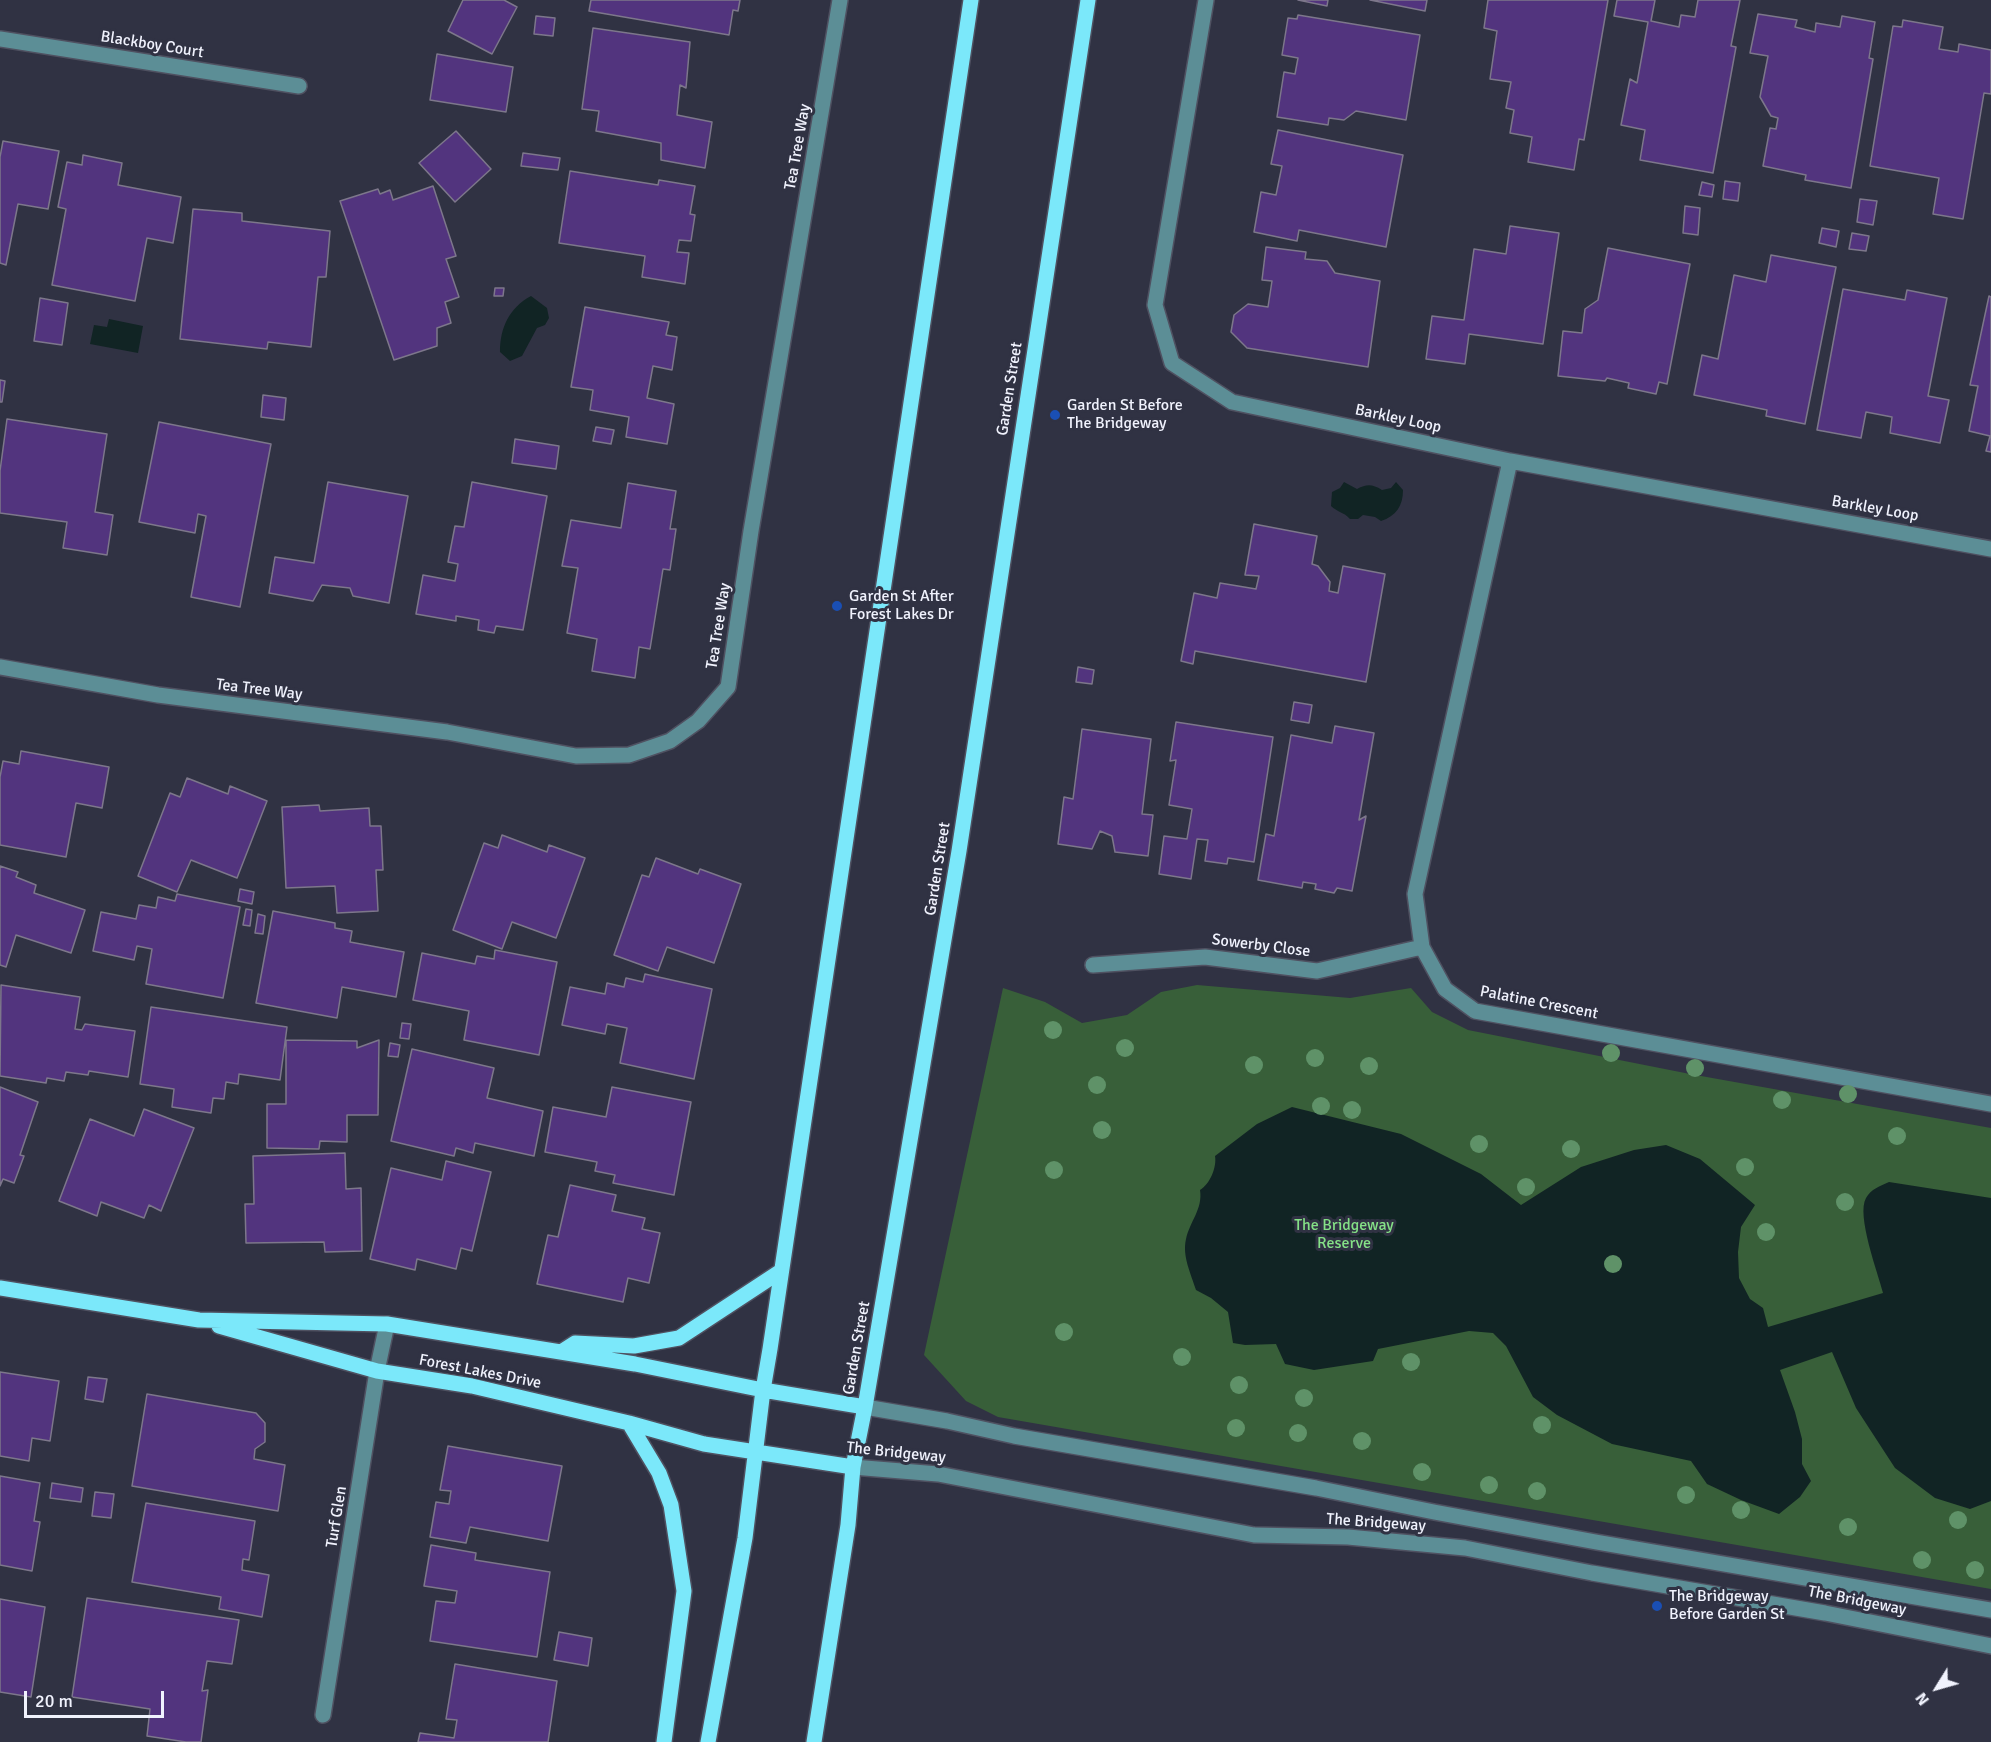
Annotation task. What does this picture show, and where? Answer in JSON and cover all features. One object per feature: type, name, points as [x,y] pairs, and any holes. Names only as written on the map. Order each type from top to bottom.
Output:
[{"type":"main road","points":[[708,1742],[745,1538],[763,1390],[970,0]]},
{"type":"main road","name":"Garden Street","points":[[814,1742],[848,1525],[853,1467],[957,863],[1088,0]]},
{"type":"main road","points":[[561,1352],[575,1343],[634,1346],[679,1338],[781,1271]]},
{"type":"main road","name":"Forest Lakes Drive","points":[[0,1288],[199,1320],[377,1371],[472,1386],[704,1443],[756,1451]]},
{"type":"main road","name":"Forest Lakes Drive","points":[[199,1320],[387,1324],[635,1364],[763,1390]]},
{"type":"main road","name":"The Bridgeway","points":[[763,1390],[865,1407]]},
{"type":"main road","points":[[629,1423],[659,1473],[671,1506],[684,1591],[664,1742]]},
{"type":"main road","name":"The Bridgeway","points":[[756,1451],[853,1467]]},
{"type":"street","name":"Tea Tree Way","points":[[0,668],[158,694],[447,732],[576,756],[629,755],[670,741],[698,721],[728,687],[840,0]]},
{"type":"street","name":"Barkley Loop","points":[[1206,0],[1155,305],[1172,363],[1232,402],[1510,460],[1991,549]]},
{"type":"street","name":"Blackboy Court","points":[[0,39],[299,86]]},
{"type":"street","name":"Palatine Crescent","points":[[1510,460],[1415,894],[1422,947],[1445,989],[1475,1011],[1991,1104]]},
{"type":"street","name":"Sowerby Close","points":[[1093,965],[1205,957],[1317,971],[1422,947]]},
{"type":"street","name":"Turf Glen","points":[[323,1715],[377,1371],[387,1324]]},
{"type":"street","name":"The Bridgeway","points":[[865,1407],[1026,1438],[1316,1488],[1596,1542],[1991,1610]]},
{"type":"street","name":"The Bridgeway","points":[[853,1467],[938,1474],[1254,1535],[1348,1537],[1465,1548],[1592,1573],[1825,1613],[1991,1646]]},
{"type":"green space","name":"The Bridgeway Reserve","points":[[1197,985],[1350,998],[1411,988],[1432,1012],[1468,1030],[1690,1074],[1991,1128],[1991,1589],[998,1417],[966,1401],[924,1355],[1003,988],[1045,1002],[1082,1023],[1127,1015],[1161,992]]},
{"type":"shaded area","points":[[531,296],[547,308],[549,318],[545,325],[537,328],[522,356],[510,361],[500,352],[504,327],[517,306]]},
{"type":"shaded area","points":[[109,319],[143,326],[138,353],[90,344],[94,325],[107,327]]},
{"type":"shaded area","points":[[1344,482],[1357,489],[1369,485],[1382,490],[1391,488],[1396,482],[1403,490],[1402,501],[1395,513],[1381,521],[1375,517],[1363,515],[1358,519],[1350,519],[1331,506],[1332,492],[1340,488]]},
{"type":"shaded area","points":[[1292,1107],[1401,1134],[1481,1174],[1521,1205],[1581,1167],[1634,1150],[1666,1145],[1700,1159],[1755,1205],[1741,1227],[1738,1252],[1739,1278],[1750,1299],[1763,1308],[1768,1327],[1883,1293],[1864,1217],[1866,1198],[1876,1188],[1889,1182],[1991,1198],[1991,1501],[1970,1509],[1935,1498],[1895,1468],[1856,1408],[1832,1352],[1780,1370],[1802,1439],[1802,1464],[1811,1481],[1800,1497],[1779,1514],[1707,1484],[1691,1461],[1612,1444],[1557,1415],[1533,1397],[1506,1346],[1493,1333],[1469,1331],[1378,1349],[1373,1361],[1314,1370],[1285,1364],[1276,1344],[1233,1343],[1228,1312],[1211,1298],[1196,1290],[1186,1258],[1186,1239],[1200,1203],[1200,1190],[1210,1180],[1214,1170],[1215,1156],[1257,1124]]},
{"type":"building","points":[[463,0],[504,0],[517,7],[492,54],[448,31]]},
{"type":"building","points":[[591,0],[740,0],[738,11],[733,10],[729,35],[589,11]]},
{"type":"building","points":[[1298,0],[1328,0],[1327,6]]},
{"type":"building","points":[[1370,0],[1427,0],[1425,11]]},
{"type":"building","points":[[1488,0],[1608,0],[1584,140],[1579,139],[1574,170],[1528,162],[1532,137],[1510,133],[1514,110],[1506,108],[1511,82],[1490,79],[1497,31],[1484,28]]},
{"type":"building","points":[[1617,0],[1655,0],[1651,21],[1679,27],[1681,15],[1695,17],[1698,0],[1740,0],[1731,46],[1736,47],[1713,173],[1640,160],[1645,130],[1621,125],[1630,79],[1637,83],[1648,22],[1614,16]]},
{"type":"building","points":[[1758,14],[1797,20],[1795,27],[1815,32],[1816,23],[1840,27],[1842,16],[1875,22],[1869,58],[1873,59],[1851,188],[1805,180],[1806,175],[1763,166],[1770,128],[1776,129],[1778,118],[1771,116],[1760,97],[1768,56],[1750,53]]},
{"type":"building","points":[[1298,15],[1420,35],[1406,120],[1356,111],[1344,120],[1329,118],[1328,125],[1277,117],[1284,72],[1295,74],[1298,58],[1282,55],[1288,18],[1297,19]]},
{"type":"building","points":[[536,16],[555,18],[553,36],[534,34]]},
{"type":"building","points":[[1903,20],[1943,27],[1939,49],[1958,52],[1959,44],[1991,50],[1991,94],[1984,93],[1963,219],[1933,214],[1939,178],[1870,166],[1893,26],[1902,27]]},
{"type":"building","points":[[593,28],[690,42],[686,88],[680,85],[677,115],[712,122],[705,168],[661,160],[661,143],[596,131],[599,111],[582,109]]},
{"type":"building","points":[[437,54],[513,67],[506,112],[430,100]]},
{"type":"building","points":[[1278,130],[1403,155],[1386,247],[1299,230],[1297,241],[1254,232],[1261,192],[1276,195],[1282,166],[1271,164]]},
{"type":"building","points":[[456,131],[491,169],[455,202],[419,163]]},
{"type":"building","points":[[3,141],[59,151],[48,209],[18,204],[6,265],[0,263],[0,157]]},
{"type":"building","points":[[523,153],[560,158],[558,170],[521,166]]},
{"type":"building","points":[[83,155],[122,163],[118,185],[181,197],[173,243],[147,238],[135,301],[52,285],[66,209],[58,207],[67,162],[82,165]]},
{"type":"building","points":[[570,171],[658,185],[659,180],[695,186],[690,214],[695,215],[691,241],[679,240],[677,252],[689,253],[685,284],[642,277],[645,256],[559,243]]},
{"type":"building","points":[[1725,181],[1740,183],[1738,201],[1723,199]]},
{"type":"building","points":[[1702,182],[1714,185],[1712,197],[1699,195]]},
{"type":"building","points":[[433,186],[456,256],[446,259],[459,297],[445,302],[451,323],[437,328],[437,346],[394,360],[340,201],[378,189],[380,194],[390,190],[393,200]]},
{"type":"building","points":[[1860,199],[1877,201],[1873,225],[1857,222]]},
{"type":"building","points":[[1685,206],[1700,208],[1698,235],[1683,233]]},
{"type":"building","points":[[193,209],[242,213],[242,221],[330,231],[326,277],[318,277],[311,347],[268,342],[267,349],[180,339]]},
{"type":"building","points":[[1510,226],[1559,233],[1543,344],[1469,334],[1465,364],[1426,359],[1432,316],[1464,320],[1474,249],[1506,254]]},
{"type":"building","points":[[1822,228],[1839,231],[1836,247],[1819,243]]},
{"type":"building","points":[[1852,233],[1869,236],[1866,251],[1849,249]]},
{"type":"building","points":[[1266,247],[1306,252],[1305,259],[1327,261],[1335,273],[1380,281],[1368,367],[1247,348],[1231,332],[1234,315],[1248,304],[1268,307],[1272,281],[1262,280]]},
{"type":"building","points":[[1608,248],[1690,264],[1667,384],[1659,382],[1656,394],[1628,388],[1629,383],[1607,378],[1605,381],[1558,376],[1563,331],[1582,333],[1585,309],[1598,300]]},
{"type":"building","points":[[1771,255],[1836,267],[1805,424],[1766,416],[1767,410],[1694,395],[1702,355],[1718,359],[1734,275],[1766,282]]},
{"type":"building","points":[[495,288],[504,288],[503,296],[494,296]]},
{"type":"building","points":[[1843,289],[1905,300],[1907,290],[1947,298],[1928,396],[1949,400],[1940,443],[1890,433],[1892,417],[1866,412],[1861,438],[1817,430]]},
{"type":"building","points":[[1989,296],[1991,297],[1991,452],[1986,451],[1990,436],[1969,431],[1978,386],[1970,385]]},
{"type":"building","points":[[40,298],[68,303],[62,345],[34,341]]},
{"type":"building","points":[[585,307],[669,322],[666,335],[677,337],[672,370],[653,366],[647,398],[674,404],[667,444],[626,437],[629,417],[590,410],[593,390],[571,387]]},
{"type":"building","points":[[0,380],[5,381],[2,402],[0,402]]},
{"type":"building","points":[[263,395],[286,398],[284,420],[261,417]]},
{"type":"building","points":[[7,419],[107,434],[95,512],[113,515],[107,555],[63,548],[67,522],[0,513],[0,471]]},
{"type":"building","points":[[159,422],[271,444],[240,607],[191,597],[206,516],[198,514],[195,533],[139,522]]},
{"type":"building","points":[[596,427],[614,430],[611,444],[593,441]]},
{"type":"building","points":[[515,439],[559,446],[556,469],[512,463]]},
{"type":"building","points":[[328,482],[408,496],[389,603],[353,596],[350,588],[322,585],[313,601],[269,593],[275,557],[314,563]]},
{"type":"building","points":[[472,482],[547,496],[523,630],[496,626],[494,633],[478,630],[479,620],[456,616],[456,621],[416,614],[423,575],[455,581],[458,564],[448,562],[455,526],[464,527]]},
{"type":"building","points":[[628,483],[676,491],[670,529],[676,529],[670,570],[663,569],[650,649],[639,647],[635,678],[592,671],[597,639],[567,633],[578,568],[562,566],[571,520],[621,528]]},
{"type":"building","points":[[1254,524],[1317,536],[1312,564],[1318,566],[1330,582],[1329,591],[1338,593],[1343,566],[1385,574],[1366,682],[1195,651],[1193,664],[1181,661],[1194,593],[1217,598],[1220,583],[1256,589],[1259,576],[1245,575]]},
{"type":"building","points":[[1078,667],[1094,670],[1092,684],[1076,682]]},
{"type":"building","points":[[1294,702],[1312,705],[1309,723],[1291,720]]},
{"type":"building","points":[[1176,722],[1273,737],[1254,862],[1228,858],[1227,864],[1205,861],[1208,840],[1197,839],[1191,879],[1159,874],[1164,836],[1187,839],[1192,809],[1169,805],[1176,760],[1170,761]]},
{"type":"building","points":[[1335,726],[1374,733],[1359,820],[1366,816],[1352,891],[1337,888],[1334,893],[1315,889],[1316,884],[1303,882],[1302,888],[1258,880],[1266,834],[1274,836],[1291,735],[1332,743]]},
{"type":"building","points":[[1082,729],[1151,739],[1142,814],[1153,815],[1148,856],[1115,852],[1112,836],[1100,831],[1092,849],[1058,844],[1064,797],[1073,799]]},
{"type":"building","points":[[21,751],[109,767],[102,808],[76,803],[66,857],[0,845],[0,777],[3,761],[19,764]]},
{"type":"building","points":[[187,778],[228,794],[230,786],[267,801],[237,878],[191,860],[177,892],[138,876],[170,793],[180,797]]},
{"type":"building","points":[[319,805],[320,811],[369,808],[370,826],[381,826],[383,870],[376,870],[378,911],[337,913],[335,886],[286,888],[282,807]]},
{"type":"building","points":[[502,835],[547,852],[549,845],[585,858],[556,938],[512,922],[502,949],[453,930],[484,843],[498,848]]},
{"type":"building","points":[[656,858],[698,874],[700,869],[741,884],[714,963],[667,947],[658,971],[614,955],[642,875],[649,877]]},
{"type":"building","points":[[0,866],[18,872],[16,877],[36,885],[34,893],[85,910],[71,953],[16,935],[6,967],[0,965]]},
{"type":"building","points":[[240,889],[254,892],[252,904],[238,901]]},
{"type":"building","points":[[177,894],[240,907],[223,998],[146,984],[152,949],[137,946],[134,960],[93,951],[101,912],[136,919],[139,905],[156,908],[158,897],[175,901]]},
{"type":"building","points":[[246,909],[252,910],[250,926],[243,925]]},
{"type":"building","points":[[273,911],[335,923],[335,928],[352,931],[350,942],[404,952],[396,997],[342,987],[337,1018],[256,1003]]},
{"type":"building","points":[[258,914],[265,916],[263,934],[255,933]]},
{"type":"building","points":[[495,950],[557,962],[539,1055],[464,1040],[469,1011],[413,1000],[422,953],[475,964],[477,956],[494,959]]},
{"type":"building","points":[[645,974],[712,989],[694,1079],[620,1063],[627,1028],[607,1024],[605,1034],[562,1025],[570,987],[605,994],[607,983],[624,987],[626,978],[643,982]]},
{"type":"building","points":[[1,985],[80,997],[75,1029],[82,1030],[85,1024],[135,1031],[128,1077],[89,1071],[88,1075],[66,1072],[64,1081],[47,1078],[46,1083],[0,1076]]},
{"type":"building","points":[[151,1007],[287,1027],[280,1080],[239,1074],[238,1084],[226,1082],[224,1099],[213,1098],[211,1113],[172,1107],[174,1089],[140,1084]]},
{"type":"building","points":[[402,1023],[411,1024],[409,1039],[400,1038]]},
{"type":"building","points":[[286,1040],[357,1041],[357,1048],[379,1040],[378,1115],[347,1115],[347,1142],[320,1141],[319,1149],[267,1148],[267,1104],[286,1104]]},
{"type":"building","points":[[390,1043],[400,1045],[398,1057],[388,1056]]},
{"type":"building","points":[[412,1049],[494,1068],[487,1098],[543,1111],[534,1156],[475,1143],[473,1153],[456,1148],[454,1156],[391,1141]]},
{"type":"building","points":[[0,1087],[38,1102],[20,1155],[24,1156],[14,1183],[3,1179],[0,1186]]},
{"type":"building","points":[[612,1087],[691,1102],[674,1195],[613,1183],[615,1175],[595,1171],[597,1162],[545,1152],[553,1107],[606,1117]]},
{"type":"building","points":[[144,1109],[194,1128],[161,1211],[149,1205],[144,1218],[101,1202],[97,1216],[59,1201],[90,1119],[134,1136]]},
{"type":"building","points":[[345,1153],[346,1189],[361,1188],[362,1251],[325,1252],[324,1242],[246,1243],[245,1204],[254,1204],[253,1156]]},
{"type":"building","points":[[446,1161],[491,1172],[472,1251],[461,1248],[456,1269],[417,1259],[415,1270],[370,1259],[391,1168],[442,1180]]},
{"type":"building","points":[[570,1185],[616,1195],[612,1211],[645,1218],[642,1229],[660,1233],[649,1283],[628,1278],[623,1302],[537,1284],[548,1235],[558,1237]]},
{"type":"building","points":[[0,1372],[59,1381],[50,1441],[32,1438],[29,1461],[0,1456]]},
{"type":"building","points":[[88,1377],[107,1379],[103,1402],[85,1399]]},
{"type":"building","points":[[147,1394],[256,1413],[265,1423],[265,1442],[255,1449],[254,1459],[285,1465],[278,1511],[132,1486]]},
{"type":"building","points":[[448,1446],[562,1466],[548,1541],[470,1527],[466,1543],[430,1537],[436,1502],[449,1504],[451,1491],[440,1490]]},
{"type":"building","points":[[0,1476],[40,1483],[34,1521],[40,1522],[32,1571],[0,1565]]},
{"type":"building","points":[[52,1483],[83,1488],[81,1502],[50,1498]]},
{"type":"building","points":[[95,1492],[114,1494],[111,1518],[92,1516]]},
{"type":"building","points":[[146,1503],[255,1521],[249,1560],[243,1559],[242,1570],[269,1575],[262,1617],[219,1609],[221,1597],[132,1582]]},
{"type":"building","points":[[431,1545],[476,1553],[475,1560],[550,1572],[537,1657],[430,1641],[436,1601],[455,1603],[457,1591],[424,1586]]},
{"type":"building","points":[[87,1598],[239,1620],[232,1664],[207,1661],[202,1691],[208,1690],[201,1742],[147,1736],[150,1709],[72,1697]]},
{"type":"building","points":[[0,1599],[45,1607],[31,1697],[0,1692]]},
{"type":"building","points":[[559,1632],[592,1638],[588,1666],[554,1660]]},
{"type":"building","points":[[455,1664],[557,1681],[548,1742],[418,1742],[420,1733],[454,1738],[457,1720],[446,1719]]},
{"type":"place","name":"Garden St Before The Bridgeway","points":[[1055,415]]},
{"type":"place","name":"Garden St After Forest Lakes Dr","points":[[837,606]]},
{"type":"place","name":"The Bridgeway Before Garden St","points":[[1657,1606]]}]
